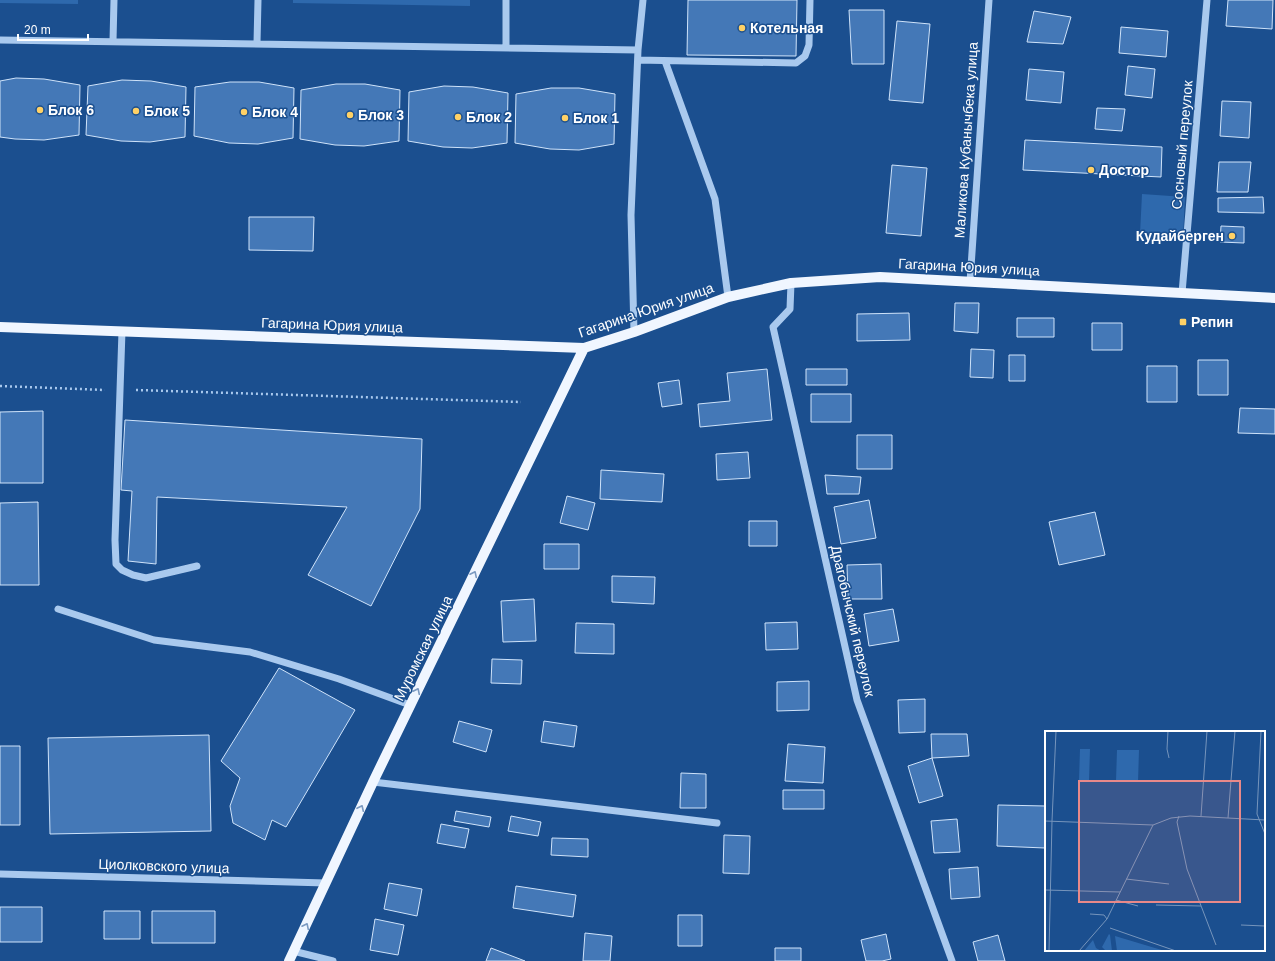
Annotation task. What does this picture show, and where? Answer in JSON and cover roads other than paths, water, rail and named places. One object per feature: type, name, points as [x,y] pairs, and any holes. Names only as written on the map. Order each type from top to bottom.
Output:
[{"type":"main road","name":"Гагарина Юрия улица","points":[[0,327],[584,348],[634,332],[728,297],[791,283],[880,277],[1275,298]]},
{"type":"main road","name":"Муромская улица","points":[[289,961],[410,705],[584,348]]},
{"type":"street","points":[[113,41],[114,0]]},
{"type":"street","points":[[257,44],[258,0]]},
{"type":"street","points":[[506,0],[506,47]]},
{"type":"street","points":[[634,332],[631,215],[638,50],[644,0]]},
{"type":"street","points":[[638,60],[796,63],[805,56],[809,45],[810,0]]},
{"type":"street","name":"Маликова Кубанычбека улица","points":[[970,282],[989,0]]},
{"type":"street","name":"Сосновый переулок","points":[[1182,293],[1207,0]]},
{"type":"street","points":[[0,40],[638,50]]},
{"type":"street","points":[[665,61],[715,199],[728,297]]},
{"type":"street","name":"Драгобычский переулок","points":[[791,283],[790,309],[773,327],[857,700],[952,961]]},
{"type":"street","points":[[122,331],[115,540],[116,564],[127,573],[146,578],[197,566]]},
{"type":"street","points":[[58,609],[154,640],[250,652],[339,679],[410,705]]},
{"type":"street","points":[[374,782],[717,823]]},
{"type":"street","name":"Циолковского улица","points":[[0,874],[326,883]]},
{"type":"street","points":[[293,951],[333,961]]},
{"type":"place","name":"Котельная","points":[[742,28]]},
{"type":"place","name":"Блок 6","points":[[40,110]]},
{"type":"place","name":"Блок 5","points":[[136,111]]},
{"type":"place","name":"Блок 4","points":[[244,112]]},
{"type":"place","name":"Блок 3","points":[[350,115]]},
{"type":"place","name":"Блок 2","points":[[458,117]]},
{"type":"place","name":"Блок 1","points":[[565,118]]},
{"type":"place","name":"Достор","points":[[1091,170]]},
{"type":"place","name":"Кудайберген","points":[[1232,236]]},
{"type":"place","name":"Репин","points":[[1183,322]]}]
